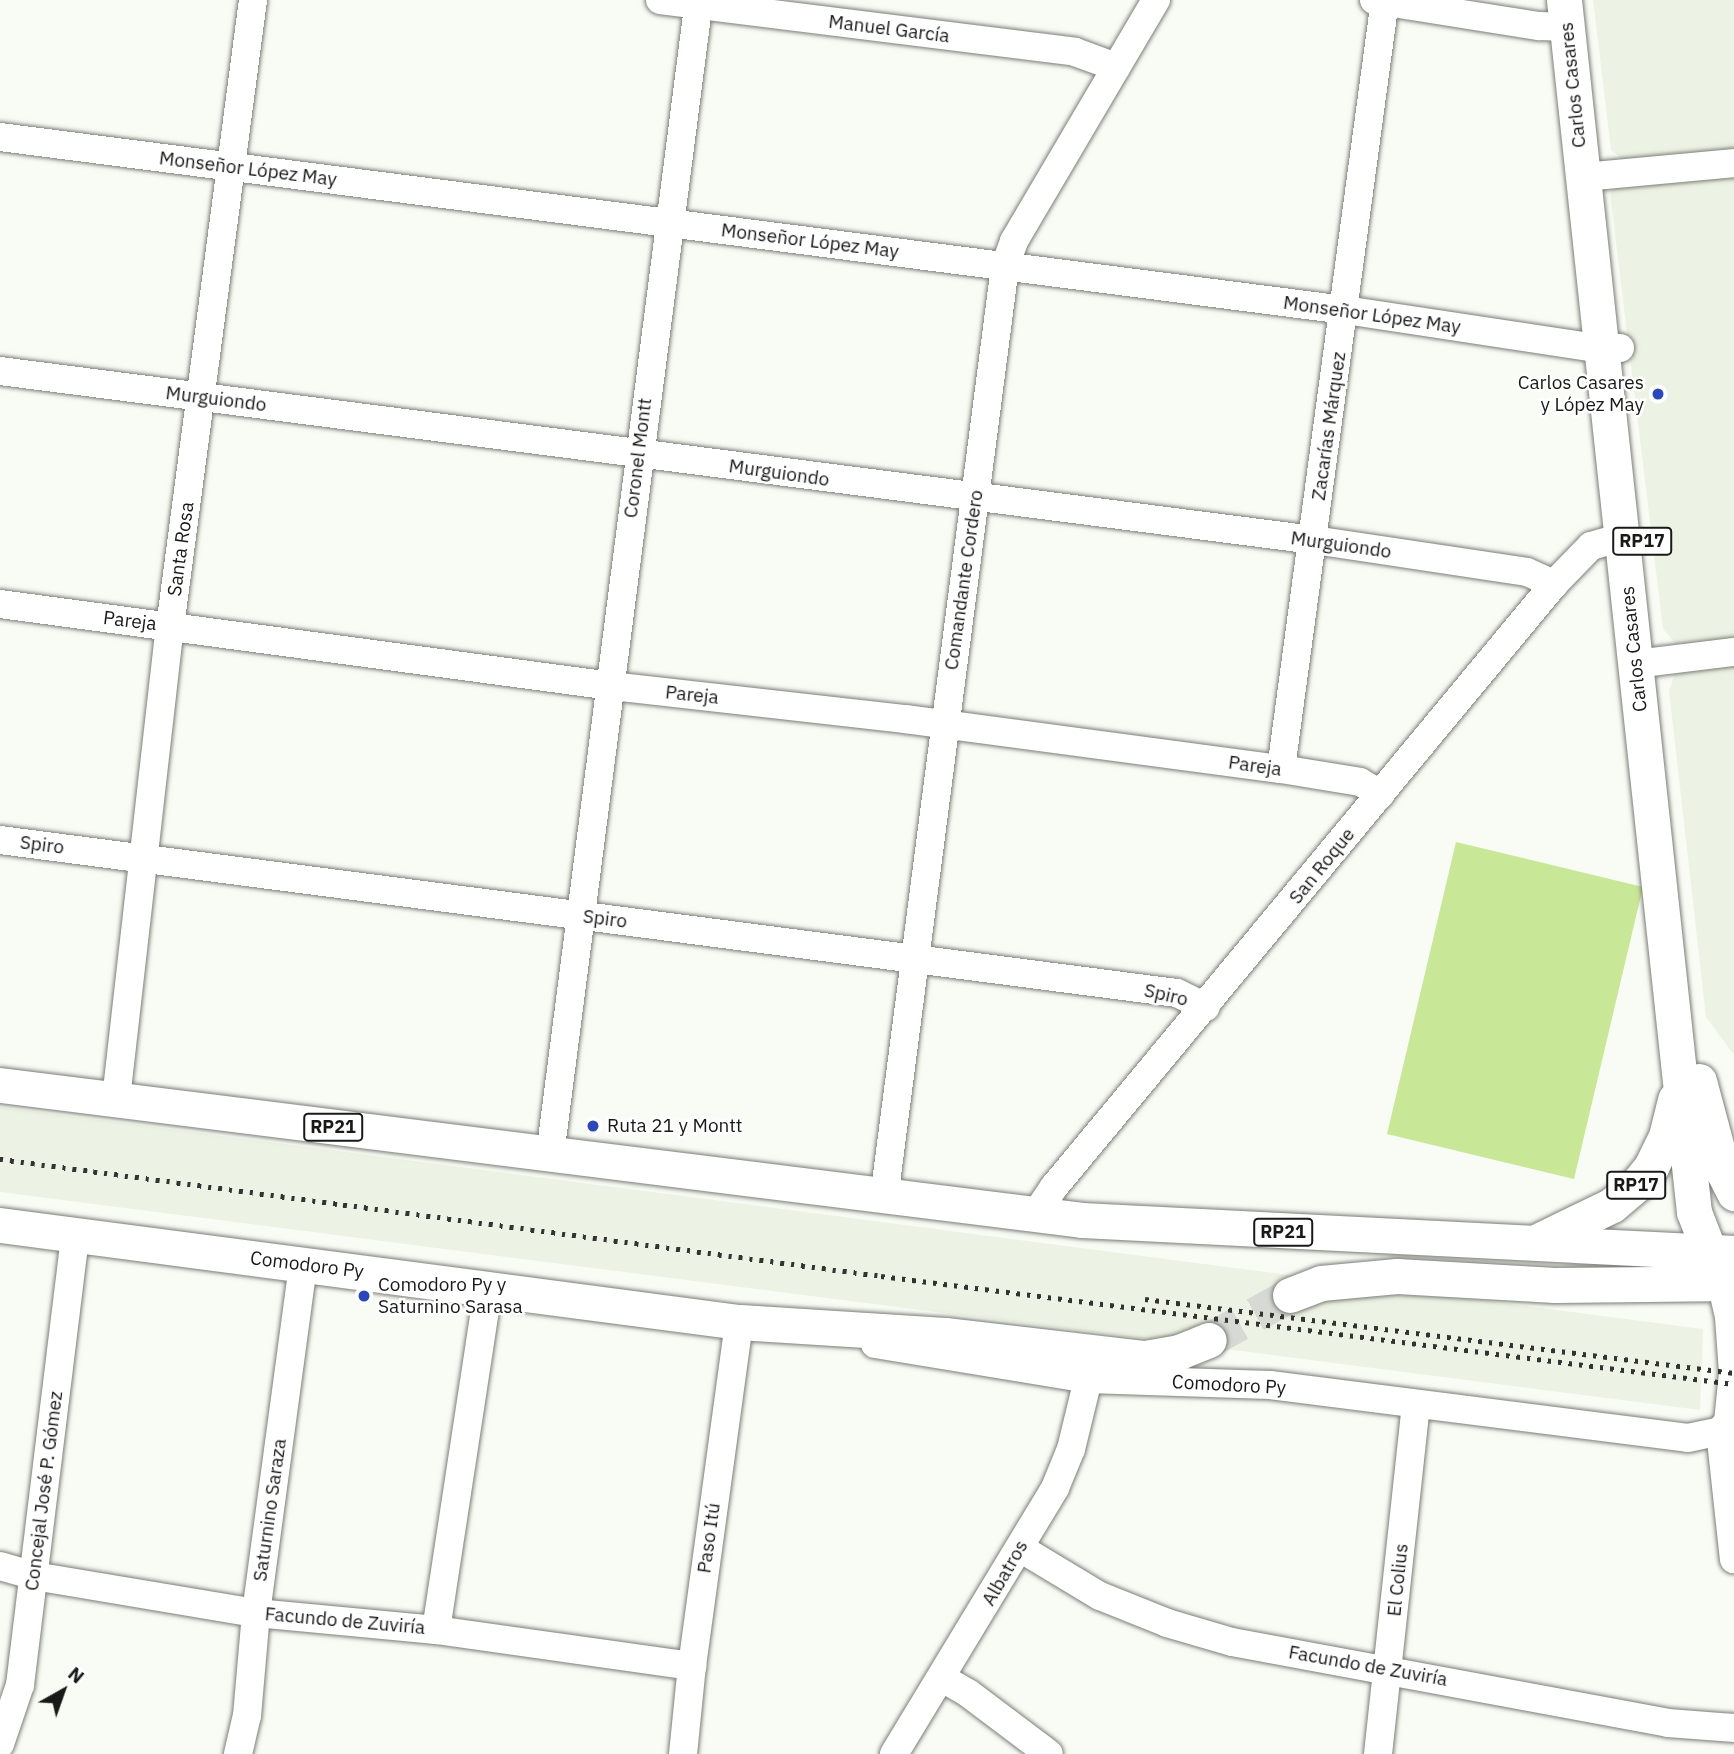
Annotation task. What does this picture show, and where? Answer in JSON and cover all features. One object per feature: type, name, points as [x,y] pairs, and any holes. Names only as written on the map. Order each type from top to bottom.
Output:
[{"type":"main road","name":"Carlos Casares","points":[[1572,9],[1594,177],[1690,1078],[1713,1205],[1716,1264]]},
{"type":"main road","name":"Carlos Casares","points":[[1611,348],[1623,537],[1645,663]]},
{"type":"main road","name":"RP17","points":[[1690,1078],[1723,1171],[1734,1193]]},
{"type":"main road","name":"RP17","points":[[1532,1244],[1600,1212],[1638,1183],[1650,1167],[1666,1136],[1690,1078]]},
{"type":"main road","name":"RP21","points":[[0,1085],[1035,1215],[1219,1229],[1532,1244],[1716,1264]]},
{"type":"main road","name":"Comodoro Py","points":[[0,1225],[739,1322],[946,1335],[1145,1358],[1180,1352],[1209,1340]]},
{"type":"main road","points":[[1290,1295],[1321,1283],[1356,1277],[1397,1276],[1555,1285],[1716,1264]]},
{"type":"street","name":"Santa Rosa","points":[[116,1100],[170,626],[253,0]]},
{"type":"street","name":"Manuel García","points":[[660,0],[698,2],[1075,52],[1116,67]]},
{"type":"street","name":"Comandante Cordero","points":[[884,1198],[1005,266],[1014,241],[1156,0]]},
{"type":"street","points":[[1381,1],[1539,26],[1572,9]]},
{"type":"street","name":"Zacarías Márquez","points":[[1281,769],[1345,310],[1381,1]]},
{"type":"street","name":"Coronel Montt","points":[[550,1155],[698,2]]},
{"type":"street","name":"Monseñor López May","points":[[0,137],[1345,310],[1611,348]]},
{"type":"street","points":[[1594,177],[1734,163]]},
{"type":"street","name":"Murguiondo","points":[[0,371],[975,499],[1314,540],[1527,572],[1555,584]]},
{"type":"street","name":"San Roque","points":[[1035,1215],[1054,1187],[1555,584],[1591,546],[1623,537]]},
{"type":"street","name":"Pareja","points":[[0,604],[611,686],[944,725],[1281,769],[1360,782],[1381,794]]},
{"type":"street","points":[[1645,663],[1734,652]]},
{"type":"street","name":"Spiro","points":[[0,839],[1177,993],[1206,1007]]},
{"type":"street","name":"Concejal José P. Gómez","points":[[0,1744],[20,1685],[75,1235]]},
{"type":"street","name":"Carlos Casares","points":[[1716,1264],[1729,1317],[1733,1373],[1727,1425],[1734,1559]]},
{"type":"street","name":"Saturnino Saraza","points":[[238,1754],[247,1716],[256,1613],[303,1265]]},
{"type":"street","points":[[436,1630],[488,1290]]},
{"type":"street","name":"Comodoro Py","points":[[739,1322],[1088,1379],[1270,1385],[1688,1438],[1727,1425]]},
{"type":"street","name":"Paso Itú","points":[[683,1754],[692,1666],[739,1322]]},
{"type":"street","name":"Albatros","points":[[894,1754],[1055,1488],[1071,1449],[1088,1379]]},
{"type":"street","name":"El Colius","points":[[1378,1754],[1416,1405]]},
{"type":"street","name":"Facundo de Zuviría","points":[[1020,1548],[1100,1596],[1167,1623],[1232,1642],[1668,1723],[1734,1728]]},
{"type":"street","name":"Facundo de Zuviría","points":[[0,1566],[34,1576],[256,1613],[436,1630],[692,1666]]},
{"type":"street","points":[[942,1678],[968,1693],[1049,1754]]},
{"type":"shaded area","points":[[1593,0],[1734,0],[1734,149],[1635,160],[1622,159],[1611,150]]},
{"type":"shaded area","points":[[1734,170],[1734,643],[1689,649],[1674,642],[1663,629],[1610,193],[1621,182]]},
{"type":"shaded area","points":[[1734,661],[1734,1055],[1706,1017],[1669,691],[1675,673]]},
{"type":"shaded area","points":[[0,1107],[1703,1329],[1700,1410],[0,1192]]},
{"type":"green space","points":[[1456,842],[1643,887],[1574,1179],[1387,1134]]},
{"type":"tunnel","points":[[1209,1340],[1290,1295]]},
{"type":"railway","points":[[0,1159],[881,1276],[1734,1384]]},
{"type":"railway","points":[[1145,1299],[1734,1373]]},
{"type":"place","name":"Carlos Casares y López May","points":[[1658,394]]},
{"type":"place","name":"Ruta 21 y Montt","points":[[593,1126]]},
{"type":"place","name":"Comodoro Py y Saturnino Sarasa","points":[[364,1296]]}]
